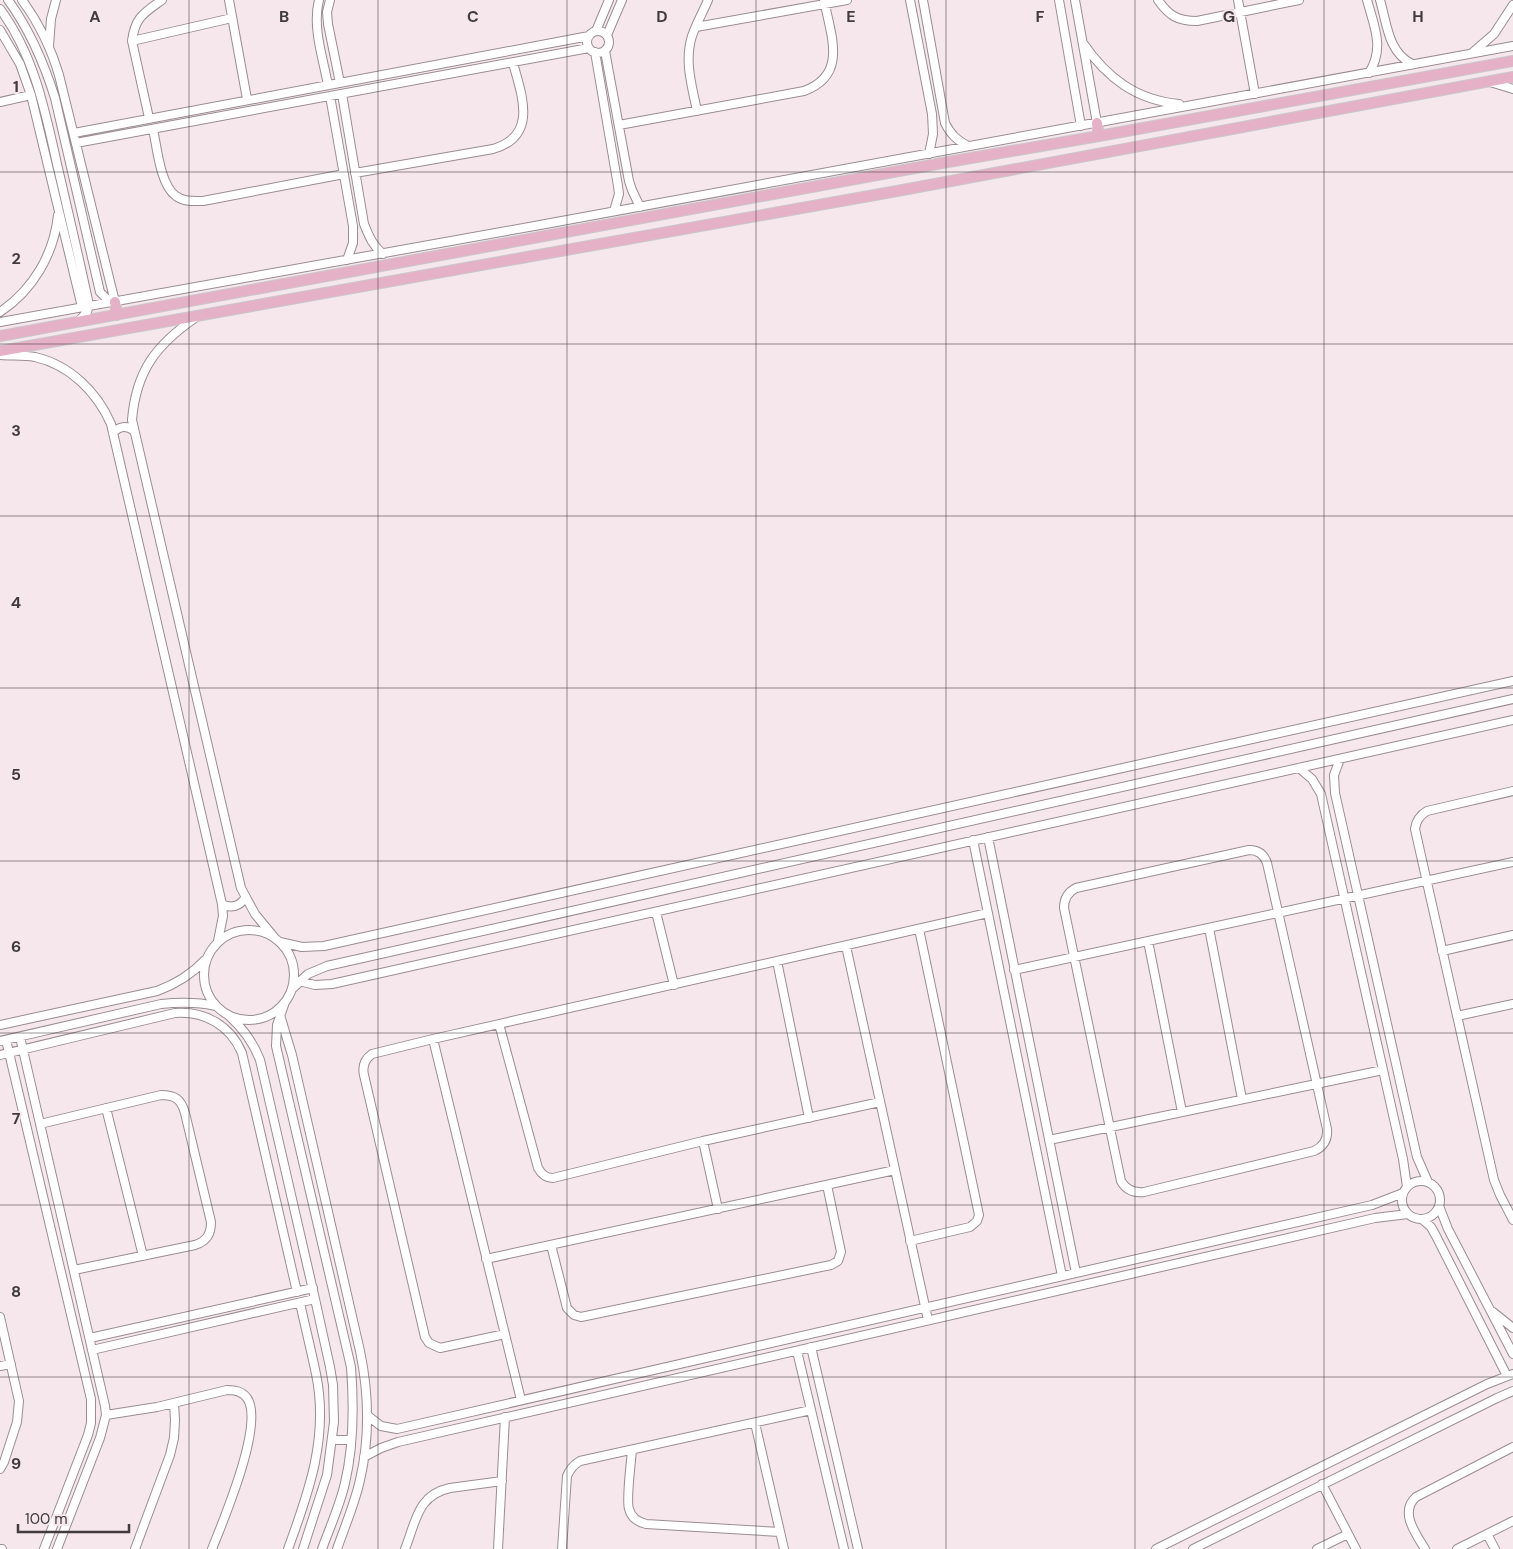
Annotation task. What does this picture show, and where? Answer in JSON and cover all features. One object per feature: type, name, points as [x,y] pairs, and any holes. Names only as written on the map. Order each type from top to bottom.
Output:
[{"type":"main road","points":[[0,336],[948,162],[1513,61]]},
{"type":"main road","points":[[0,351],[915,187],[1513,77]]},
{"type":"main road","points":[[1097,123],[1099,136]]},
{"type":"main road","points":[[946,150],[948,162]]},
{"type":"main road","points":[[115,302],[118,315]]},
{"type":"street","points":[[8,0],[34,42],[50,84],[100,292],[108,300],[115,302]]},
{"type":"street","points":[[49,46],[51,19],[56,0]]},
{"type":"street","points":[[149,118],[132,41],[134,28],[140,17],[162,0]]},
{"type":"street","points":[[229,0],[247,99]]},
{"type":"street","points":[[232,16],[234,0]]},
{"type":"street","points":[[319,0],[316,12],[317,27],[328,85]]},
{"type":"street","points":[[330,0],[327,18],[340,83]]},
{"type":"street","points":[[74,132],[589,36],[596,31],[609,0]]},
{"type":"street","points":[[607,35],[622,0]]},
{"type":"street","points":[[697,111],[688,66],[690,46],[708,0]]},
{"type":"street","points":[[696,27],[825,2],[848,0]]},
{"type":"street","points":[[910,0],[932,114],[933,134],[929,154]]},
{"type":"street","points":[[923,0],[945,124],[958,141],[968,146]]},
{"type":"street","points":[[1059,0],[1081,126]]},
{"type":"street","points":[[1075,0],[1097,123]]},
{"type":"street","points":[[1158,0],[1174,17],[1186,20],[1197,20],[1286,1],[1299,0]]},
{"type":"street","points":[[1238,0],[1255,94]]},
{"type":"street","points":[[1367,0],[1378,42],[1376,58],[1369,73]]},
{"type":"street","points":[[1380,0],[1393,47],[1404,60],[1412,64]]},
{"type":"street","points":[[24,1],[49,46],[60,75],[115,302]]},
{"type":"street","points":[[619,125],[804,91],[815,87],[825,79],[831,69],[834,57],[825,2]]},
{"type":"street","points":[[1472,54],[1494,34],[1513,6]]},
{"type":"street","points":[[0,9],[21,43],[42,98],[81,270],[85,306]]},
{"type":"street","points":[[132,41],[232,16]]},
{"type":"street","points":[[0,30],[20,64],[31,95],[58,210],[87,312],[78,322]]},
{"type":"street","points":[[596,31],[602,31],[610,41],[605,51],[629,181],[640,207]]},
{"type":"street","points":[[589,36],[588,44],[592,50],[618,186],[619,194],[614,211]]},
{"type":"street","points":[[1083,43],[1095,61],[1128,88],[1154,100],[1188,105]]},
{"type":"street","points":[[0,322],[383,254],[1513,46]]},
{"type":"street","points":[[76,143],[512,63],[592,50],[605,51]]},
{"type":"street","points":[[355,173],[493,149],[504,146],[513,140],[523,121],[524,110],[523,99],[512,63]]},
{"type":"street","points":[[1073,81],[1082,84],[1089,79]]},
{"type":"street","points":[[1488,82],[1513,89]]},
{"type":"street","points":[[342,94],[364,224],[375,247],[383,254]]},
{"type":"street","points":[[0,102],[31,95]]},
{"type":"street","points":[[330,96],[353,226],[353,243],[348,260]]},
{"type":"street","points":[[153,129],[166,185],[175,196],[188,202],[203,201],[344,174]]},
{"type":"street","points":[[53,187],[62,186]]},
{"type":"street","points":[[0,312],[22,294],[42,266],[52,245],[58,210]]},
{"type":"street","points":[[353,226],[364,224]]},
{"type":"street","points":[[81,270],[87,272],[94,268]]},
{"type":"street","points":[[199,315],[163,343],[145,369],[134,399],[132,420],[241,888],[255,914],[290,956],[294,972],[292,989]]},
{"type":"street","points":[[0,355],[36,358],[55,365],[73,375],[89,389],[102,406],[111,424],[222,904],[223,916],[218,941],[206,959],[184,978],[171,986],[157,991],[0,1025]]},
{"type":"street","points":[[113,433],[123,427],[134,431]]},
{"type":"street","points":[[218,941],[233,932],[249,929],[266,932],[277,939],[302,947],[324,946],[1513,681]]},
{"type":"street","points":[[322,1549],[345,1484],[351,1440],[353,1395],[350,1367],[277,1051],[276,1035],[280,1015],[292,989],[299,981],[317,970],[328,966],[1513,699]]},
{"type":"street","points":[[299,981],[315,985],[332,984],[1513,720]]},
{"type":"street","points":[[1340,759],[1334,775],[1335,793],[1417,1157],[1428,1182]]},
{"type":"street","points":[[1156,1549],[1488,1384],[1510,1375],[1436,1236],[1423,1220],[1408,1214],[1402,1202],[1405,1190],[1405,1166],[1321,794],[1312,779],[1299,768]]},
{"type":"street","points":[[1513,791],[1427,811],[1420,816],[1415,824],[1415,834],[1494,1180],[1513,1220]]},
{"type":"street","points":[[988,837],[1076,1273]]},
{"type":"street","points":[[973,840],[1062,1276]]},
{"type":"street","points":[[1253,850],[1258,852],[1265,858],[1279,913],[1317,1084],[1327,1134],[1325,1143],[1318,1150],[1144,1192],[1130,1191],[1121,1181],[1075,957],[1064,908],[1066,896],[1072,890],[1239,852],[1253,850]]},
{"type":"street","points":[[1014,970],[1513,862]]},
{"type":"street","points":[[222,904],[237,906],[245,898]]},
{"type":"street","points":[[656,912],[674,984]]},
{"type":"street","points":[[505,1334],[444,1348],[432,1346],[425,1337],[364,1075],[363,1067],[366,1060],[372,1054],[988,914]]},
{"type":"street","points":[[1209,928],[1242,1100]]},
{"type":"street","points":[[910,1241],[970,1227],[977,1221],[979,1215],[919,929]]},
{"type":"street","points":[[1442,951],[1513,935]]},
{"type":"street","points":[[1148,941],[1182,1112]]},
{"type":"street","points":[[846,946],[928,1320]]},
{"type":"street","points":[[206,959],[204,968],[206,989],[210,998],[216,1006],[244,1031],[260,1060],[316,1299],[332,1376],[334,1403],[332,1440],[327,1475],[303,1549]]},
{"type":"street","points":[[777,961],[809,1118]]},
{"type":"street","points":[[44,1549],[88,1435],[91,1423],[91,1398],[9,1053],[3,1041],[161,1004],[177,1002],[216,1006]]},
{"type":"street","points":[[228,1015],[246,1020],[255,1020],[272,1014],[285,1002]]},
{"type":"street","points":[[1457,1016],[1513,1004]]},
{"type":"street","points":[[0,1055],[174,1013],[198,1014],[226,1028],[242,1053],[297,1292]]},
{"type":"street","points":[[280,1015],[291,1049],[366,1383],[368,1416],[364,1457],[356,1495],[337,1549]]},
{"type":"street","points":[[500,1024],[538,1168],[544,1176],[553,1178],[703,1141],[880,1102]]},
{"type":"street","points":[[20,1037],[104,1396],[106,1416],[100,1438],[57,1549]]},
{"type":"street","points":[[433,1039],[521,1400]]},
{"type":"street","points":[[1049,1140],[1383,1070]]},
{"type":"street","points":[[40,1124],[160,1095],[169,1095],[177,1098],[183,1105],[186,1113],[211,1222],[211,1230],[208,1237],[202,1242],[74,1270]]},
{"type":"street","points":[[106,1108],[143,1256]]},
{"type":"street","points":[[703,1141],[718,1209]]},
{"type":"street","points":[[486,1260],[895,1170]]},
{"type":"street","points":[[368,1416],[381,1426],[397,1429],[1372,1205],[1405,1190],[1414,1182],[1423,1181],[1435,1187],[1439,1194],[1439,1206],[1448,1229],[1513,1354]]},
{"type":"street","points":[[551,1245],[567,1308],[574,1315],[581,1316],[831,1266],[838,1261],[841,1252],[827,1184]]},
{"type":"street","points":[[1423,1220],[1433,1216],[1439,1206]]},
{"type":"street","points":[[364,1457],[398,1442],[1375,1218],[1408,1214]]},
{"type":"street","points":[[90,1338],[313,1288]]},
{"type":"street","points":[[92,1350],[316,1299]]},
{"type":"street","points":[[69,1306],[82,1303]]},
{"type":"street","points":[[288,1549],[313,1474],[318,1450],[320,1424],[317,1374],[300,1303]]},
{"type":"street","points":[[1489,1308],[1513,1328]]},
{"type":"street","points":[[0,1317],[19,1401],[19,1412],[15,1428],[0,1469]]},
{"type":"street","points":[[811,1347],[858,1549]]},
{"type":"street","points":[[797,1350],[844,1549]]},
{"type":"street","points":[[0,1366],[11,1364]]},
{"type":"street","points":[[106,1416],[140,1411],[227,1390],[242,1392],[247,1398],[250,1405],[251,1423],[246,1456],[212,1549]]},
{"type":"street","points":[[1192,1549],[1513,1391]]},
{"type":"street","points":[[135,1549],[170,1455],[175,1429],[174,1403]]},
{"type":"street","points":[[562,1549],[566,1482],[569,1471],[580,1461],[811,1410]]},
{"type":"street","points":[[498,1549],[505,1418]]},
{"type":"street","points":[[755,1423],[784,1549]]},
{"type":"street","points":[[332,1440],[351,1440]]},
{"type":"street","points":[[1425,1549],[1409,1517],[1412,1501],[1416,1497],[1513,1447]]},
{"type":"street","points":[[632,1450],[628,1506],[634,1518],[641,1523],[780,1532]]},
{"type":"street","points":[[405,1549],[418,1514],[430,1496],[443,1489],[502,1481]]},
{"type":"street","points":[[1322,1484],[1356,1549]]},
{"type":"street","points":[[1457,1549],[1513,1521]]},
{"type":"street","points":[[1317,1549],[1348,1534]]},
{"type":"street","points":[[1487,1534],[1495,1549]]},
{"type":"street","points":[[1210,1540],[1214,1549]]}]
